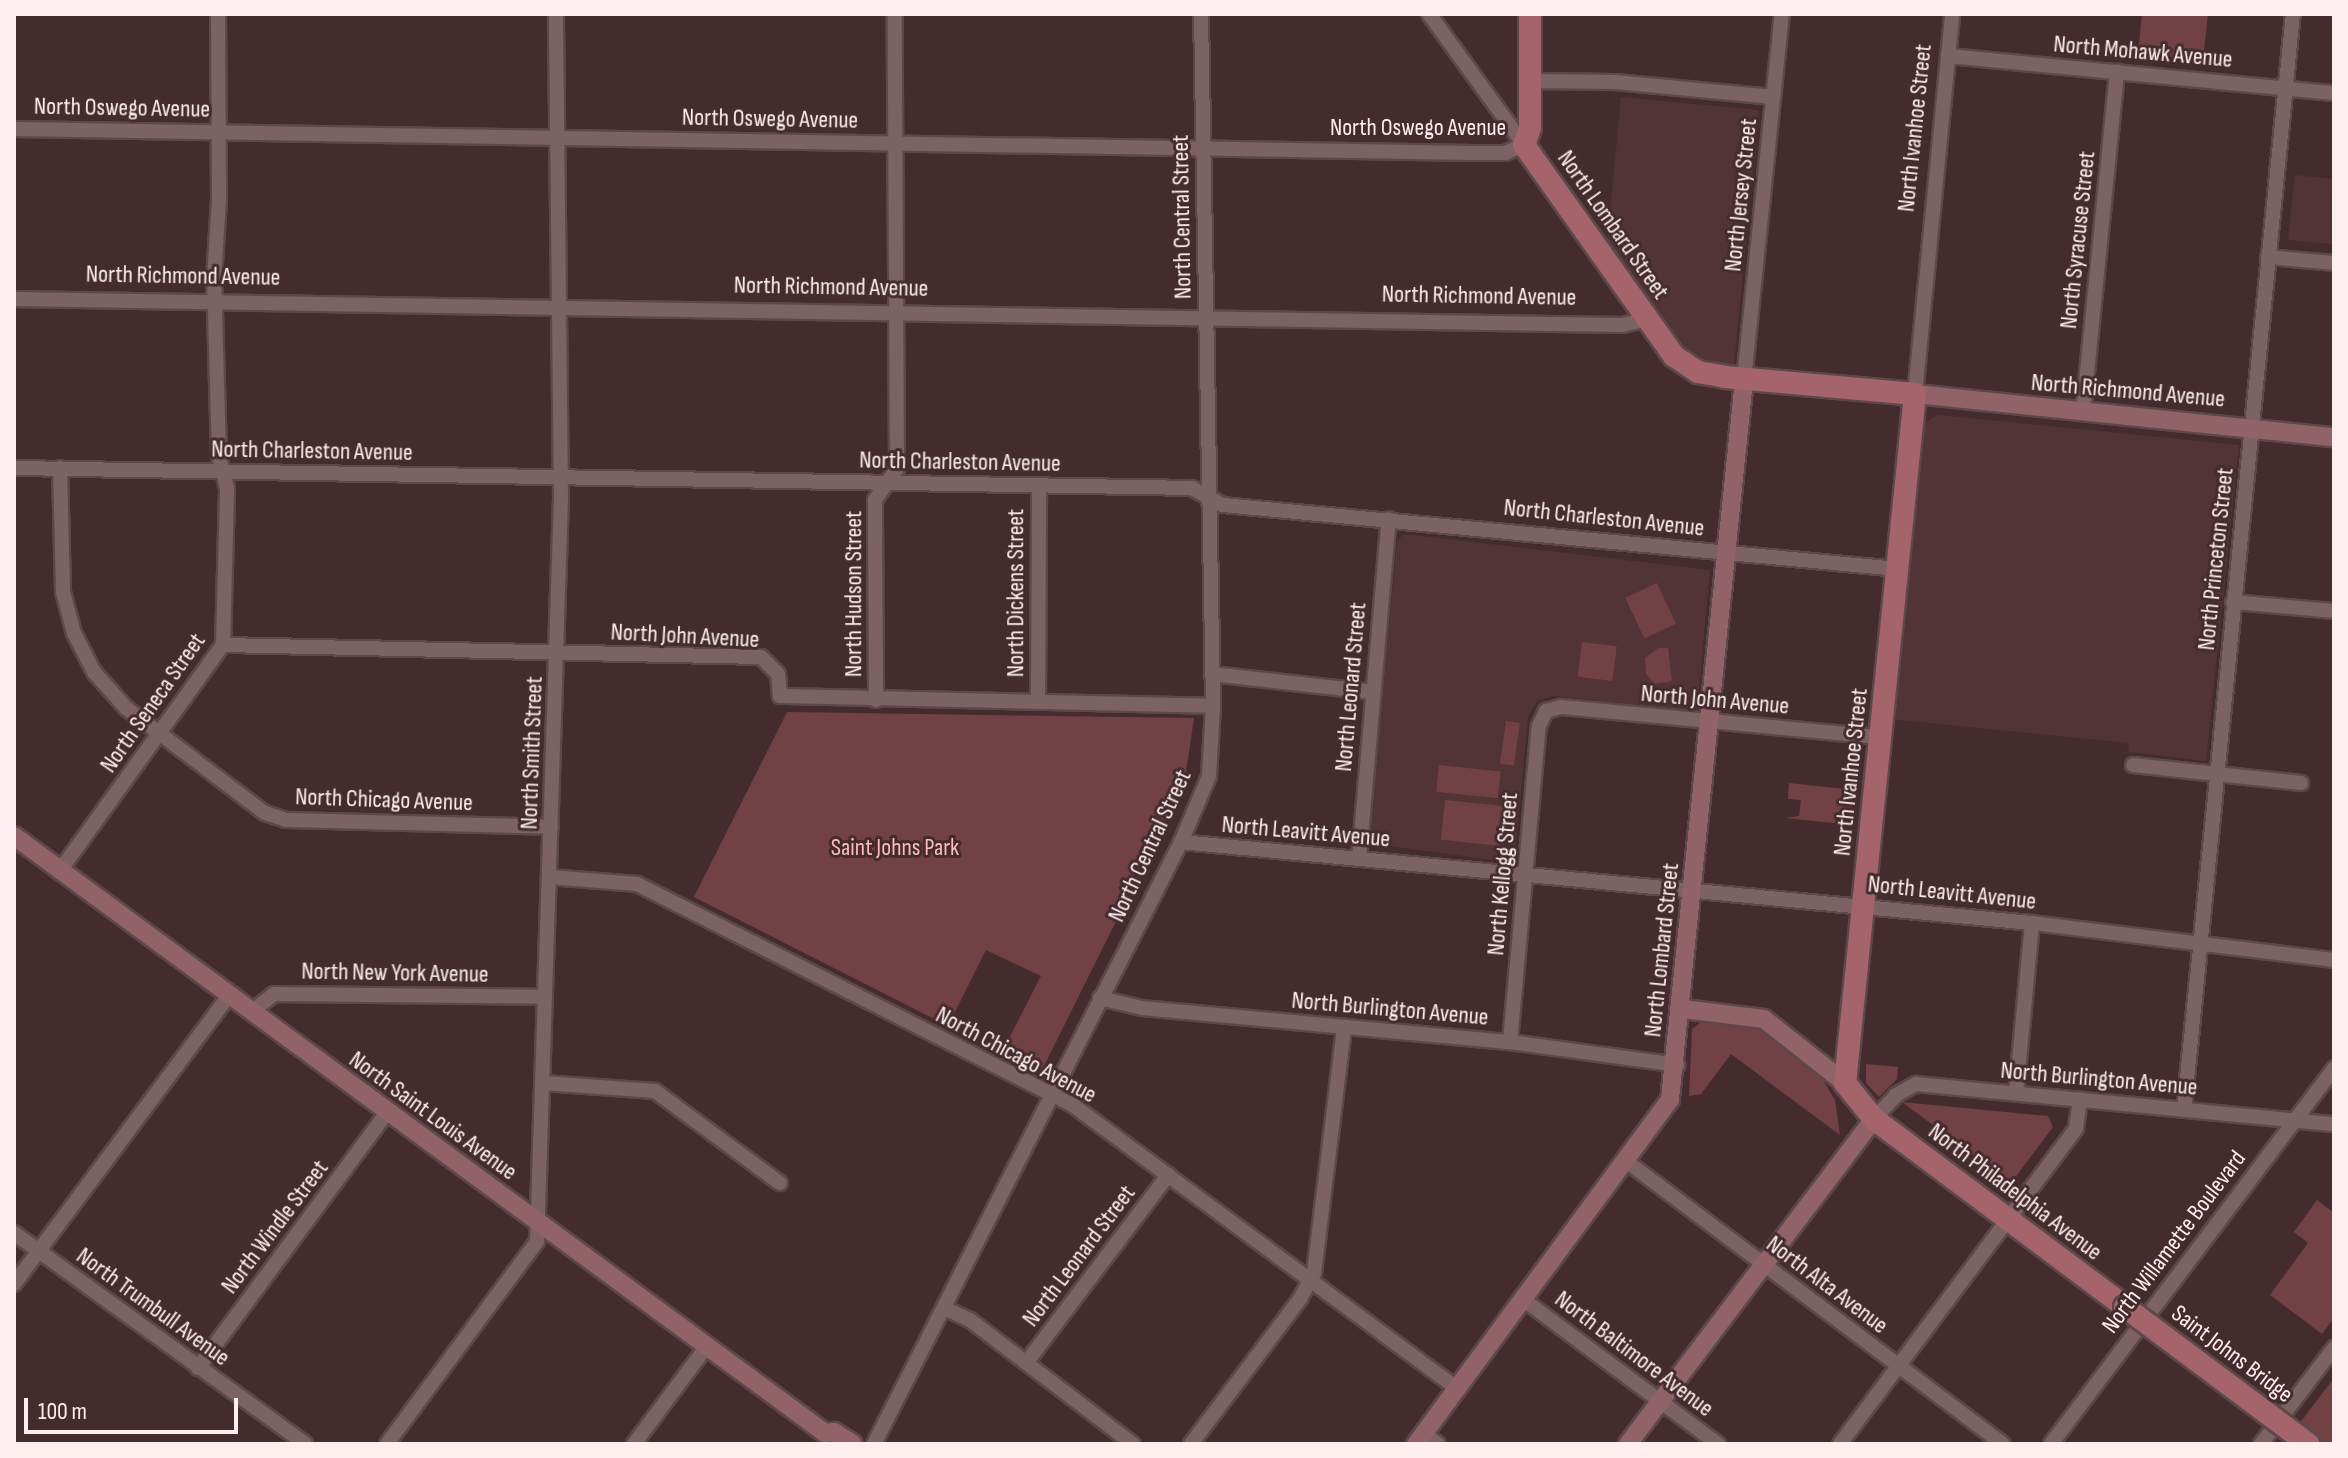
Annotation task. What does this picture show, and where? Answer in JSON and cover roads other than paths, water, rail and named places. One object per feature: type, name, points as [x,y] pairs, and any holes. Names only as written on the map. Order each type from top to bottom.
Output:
[{"type":"main road","name":"North Lombard Street","points":[[1530,14],[1530,128],[1524,145],[1647,319],[1682,363]]},
{"type":"main road","name":"North Richmond Avenue","points":[[1682,363],[1698,372],[1744,380],[1915,394],[2334,437]]},
{"type":"main road","name":"North Lombard Street","points":[[1426,1441],[1457,1388],[1666,1108],[1677,1065],[1683,1009],[1744,380]]},
{"type":"main road","name":"North Ivanhoe Street","points":[[1845,1083],[1915,394]]},
{"type":"main road","name":"North Saint Louis Avenue","points":[[14,836],[707,1346],[827,1439],[834,1432],[853,1444]]},
{"type":"main road","points":[[1628,1444],[1874,1119],[1845,1083],[1764,1019],[1683,1009]]},
{"type":"main road","name":"North Philadelphia Avenue","points":[[1874,1119],[2125,1307]]},
{"type":"main road","name":"Saint Johns Bridge","points":[[2125,1307],[2308,1444]]},
{"type":"street","name":"North Seneca Street","points":[[59,872],[223,645],[223,473],[216,302],[218,14]]},
{"type":"street","name":"North Smith Street","points":[[387,1444],[533,1248],[538,1222],[560,477],[556,14]]},
{"type":"street","name":"North Hudson Street","points":[[876,700],[875,500],[897,468],[895,14]]},
{"type":"street","name":"North Central Street","points":[[874,1444],[1181,842],[1209,776],[1213,706],[1201,14]]},
{"type":"street","points":[[1429,14],[1524,145]]},
{"type":"street","name":"North Jersey Street","points":[[1744,380],[1782,14]]},
{"type":"street","name":"North Ivanhoe Street","points":[[1915,394],[1952,14]]},
{"type":"street","name":"North Princeton Street","points":[[2184,1109],[2293,14]]},
{"type":"street","name":"North Mohawk Avenue","points":[[1948,56],[2334,93]]},
{"type":"street","name":"North Syracuse Street","points":[[2083,413],[2117,72]]},
{"type":"street","points":[[1530,81],[1615,82],[1773,97]]},
{"type":"street","name":"North Oswego Avenue","points":[[14,129],[1505,153],[1524,145]]},
{"type":"street","points":[[2268,257],[2334,263]]},
{"type":"street","name":"North Richmond Avenue","points":[[14,299],[1623,325],[1647,319]]},
{"type":"street","name":"North Charleston Avenue","points":[[14,468],[1192,488],[1223,505],[1898,569]]},
{"type":"street","name":"North Chicago Avenue","points":[[60,468],[60,572],[74,633],[109,691],[160,735],[275,818],[551,827]]},
{"type":"street","name":"North Dickens Street","points":[[1038,702],[1039,485]]},
{"type":"street","name":"North Leonard Street","points":[[1359,859],[1389,519]]},
{"type":"street","points":[[2233,602],[2334,611]]},
{"type":"street","name":"North John Avenue","points":[[223,645],[761,657],[778,674],[780,696],[1213,706]]},
{"type":"street","points":[[1212,674],[1372,692]]},
{"type":"street","name":"North John Avenue","points":[[1546,711],[1561,707],[1881,737]]},
{"type":"street","name":"North Kellogg Street","points":[[1510,1042],[1539,726],[1546,711]]},
{"type":"street","points":[[2133,765],[2301,783]]},
{"type":"street","name":"North Leavitt Avenue","points":[[1181,842],[2032,923],[2201,941],[2334,960]]},
{"type":"street","name":"North Chicago Avenue","points":[[550,877],[637,884],[1074,1106],[1457,1388]]},
{"type":"street","points":[[2016,1093],[2032,923]]},
{"type":"street","name":"North New York Avenue","points":[[251,1012],[274,994],[545,997]]},
{"type":"street","points":[[14,1284],[229,996]]},
{"type":"street","name":"North Burlington Avenue","points":[[1100,998],[1142,1008],[1510,1042],[1677,1065]]},
{"type":"street","points":[[1191,1444],[1310,1282],[1318,1260],[1344,1028]]},
{"type":"street","name":"North Willamette Boulevard","points":[[2051,1444],[2334,1068]]},
{"type":"street","points":[[543,1083],[655,1091],[780,1183]]},
{"type":"street","name":"North Burlington Avenue","points":[[1874,1119],[1896,1095],[1916,1084],[2334,1124]]},
{"type":"street","points":[[1840,1444],[2076,1128],[2080,1099]]},
{"type":"street","name":"North Windle Street","points":[[198,1368],[387,1113]]},
{"type":"street","name":"North Alta Avenue","points":[[1626,1161],[2003,1444]]},
{"type":"street","name":"North Leonard Street","points":[[1026,1363],[1168,1175]]},
{"type":"street","name":"North Trumbull Avenue","points":[[14,1233],[305,1444]]},
{"type":"street","name":"North Baltimore Avenue","points":[[1524,1300],[1718,1444]]},
{"type":"street","points":[[944,1308],[970,1320],[1133,1444]]},
{"type":"street","points":[[634,1444],[707,1346]]},
{"type":"street","points":[[2261,1444],[2334,1348]]},
{"type":"park label","name":"Saint Johns Park","points":[[895,848]]}]
